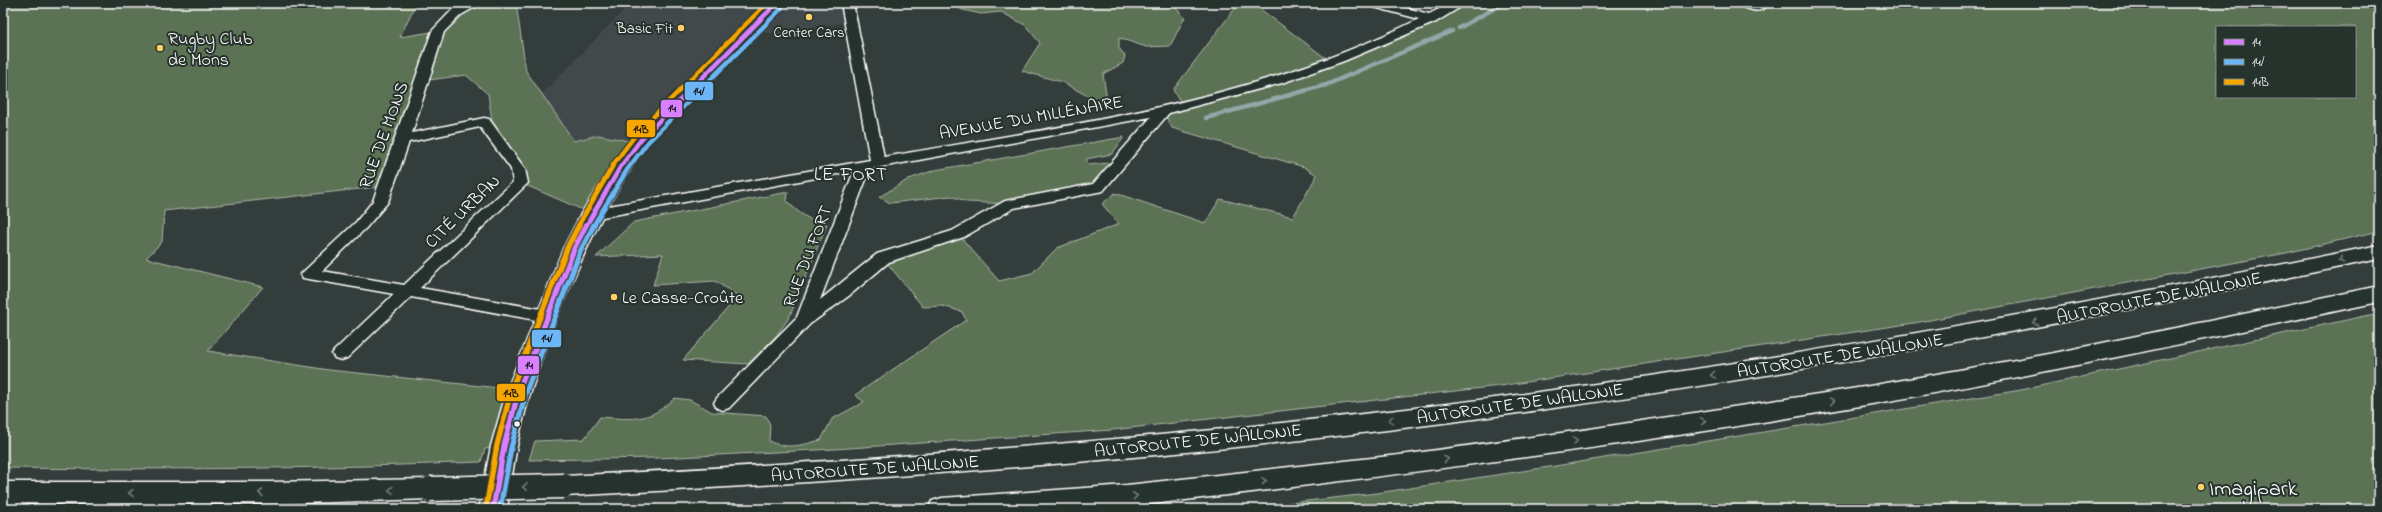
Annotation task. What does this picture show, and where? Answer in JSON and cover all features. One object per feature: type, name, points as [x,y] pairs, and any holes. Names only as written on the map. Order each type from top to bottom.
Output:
[{"type":"main road","points":[[493,509],[504,446],[518,390],[574,249],[592,214],[621,166],[642,138],[777,3]]},
{"type":"main road","name":"AUTOROUTE DE WALLONIE","points":[[3,493],[271,492],[564,486],[847,471],[1127,448],[1400,419],[1834,357],[2029,323],[2379,252]]},
{"type":"main road","points":[[942,509],[1127,496],[1408,464],[1583,440],[1856,397],[2054,362],[2379,294]]},
{"type":"street","name":"RUE DE MONS","points":[[406,292],[309,274],[361,225],[380,202],[403,139],[438,31],[457,12],[476,3]]},
{"type":"street","points":[[848,3],[847,10],[871,164]]},
{"type":"street","points":[[1374,3],[1432,19]]},
{"type":"street","name":"AVENUE DU MILLÉNAIRE","points":[[592,214],[1163,111],[1224,96],[1320,66],[1381,42],[1432,19],[1461,3]]},
{"type":"street","points":[[1744,3],[1759,8],[1763,3]]},
{"type":"street","points":[[804,320],[844,291],[882,258],[958,234],[1010,204],[1098,188],[1163,111]]},
{"type":"street","name":"CITÉ URBAN","points":[[341,354],[521,183],[521,175],[484,122],[403,139]]},
{"type":"street","name":"RUE DU FORT","points":[[723,403],[804,320],[871,164]]},
{"type":"street","points":[[406,292],[547,316]]},
{"type":"shaded area","points":[[631,3],[847,3],[850,23],[814,26],[807,38],[750,30],[638,143],[598,135],[575,141],[542,94]]},
{"type":"green space","points":[[3,3],[416,3],[400,37],[438,31],[476,3],[516,3],[526,71],[574,141],[598,135],[638,143],[592,214],[521,183],[484,122],[492,120],[488,94],[466,75],[422,81],[386,186],[164,211],[162,242],[146,258],[263,287],[208,351],[329,370],[519,390],[504,446],[485,449],[481,462],[242,468],[3,468],[3,139],[6,129],[7,116],[3,94]]},
{"type":"green space","points":[[947,3],[1181,3],[1176,8],[1185,17],[1170,46],[1146,47],[1119,38],[1119,48],[1125,56],[1123,63],[1103,74],[1108,107],[1062,82],[1022,71],[1040,43],[1025,25],[1001,12],[981,14],[963,10]]},
{"type":"green space","points":[[1239,3],[1252,3],[1331,62],[1461,3],[2379,3],[2379,231],[2286,253],[1914,323],[1500,386],[1112,430],[835,449],[659,458],[529,460],[535,441],[584,439],[600,417],[640,418],[648,416],[657,412],[675,398],[690,400],[712,412],[766,416],[770,425],[769,441],[776,444],[795,446],[821,440],[832,419],[864,402],[855,395],[966,320],[962,312],[943,306],[923,307],[883,258],[958,234],[999,281],[1032,273],[1057,248],[1119,224],[1102,204],[1115,193],[1205,223],[1220,199],[1293,217],[1317,175],[1304,167],[1172,128],[1163,111],[1183,106],[1173,90]]},
{"type":"green space","points":[[1124,137],[1112,154],[1086,159],[1089,165],[1109,163],[1117,165],[1098,188],[1010,204],[967,202],[951,196],[890,203],[879,197],[909,179],[935,170]]},
{"type":"green space","points":[[788,192],[787,201],[795,209],[816,222],[827,224],[789,318],[776,336],[748,364],[683,360],[738,296],[715,281],[653,285],[663,254],[596,257],[634,222]]},
{"type":"green space","points":[[2379,313],[2379,509],[1237,509],[1377,493],[1549,467],[2021,390]]},
{"type":"waterway","points":[[1459,28],[1504,3]]},
{"type":"waterway","points":[[1206,118],[1326,85],[1452,31]]},
{"type":"transit line","name":"14B","points":[[486,508],[497,445],[512,388],[568,246],[586,211],[615,162],[637,133],[767,3]]},
{"type":"transit line","name":"14","points":[[493,509],[504,446],[519,390],[574,249],[592,214],[621,166],[642,138],[777,3]]},
{"type":"transit line","name":"14/","points":[[500,509],[511,448],[526,392],[580,252],[598,217],[627,170],[647,143],[782,8]]},
{"type":"place","name":"Center Cars","points":[[809,17]]},
{"type":"place","name":"Basic Fit","points":[[681,28]]},
{"type":"place","name":"Rugby Club de Mons","points":[[160,48]]},
{"type":"place","name":"Le Casse-Croûte","points":[[614,297]]},
{"type":"place","name":"Imagipark","points":[[2201,487]]},
{"type":"district","name":"LE FORT","points":[[851,173]]}]
